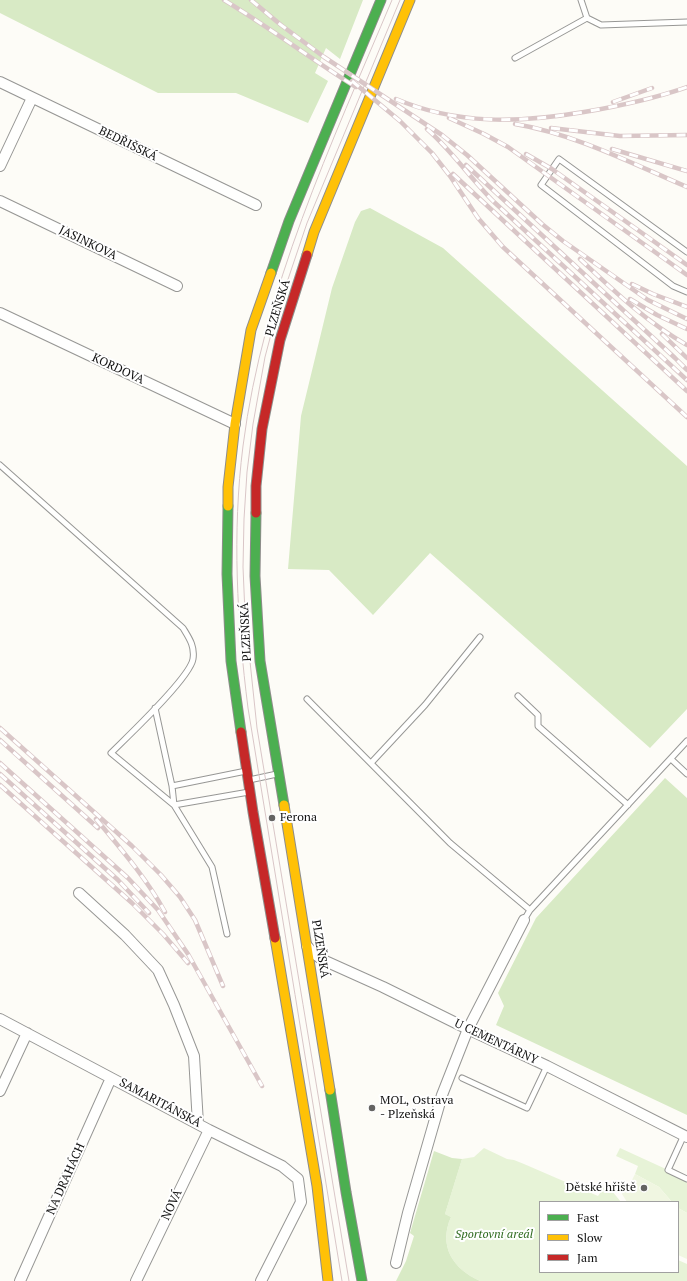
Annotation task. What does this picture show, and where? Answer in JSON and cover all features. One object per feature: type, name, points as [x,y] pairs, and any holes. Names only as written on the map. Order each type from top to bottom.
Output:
[{"type":"main road","name":"PLZEŇSKÁ","points":[[328,1281],[317,1186],[250,791],[231,661],[227,574],[228,487],[235,424],[252,330],[289,221],[381,0]]},
{"type":"main road","name":"PLZEŇSKÁ","points":[[362,1281],[346,1192],[307,945],[277,774],[260,661],[255,576],[256,486],[262,429],[280,340],[314,232],[410,0]]},
{"type":"street","name":"BEDŘIŠSKÁ","points":[[0,82],[256,205]]},
{"type":"street","points":[[0,166],[32,98]]},
{"type":"street","name":"JASINKOVA","points":[[0,201],[177,286]]},
{"type":"street","name":"KORDOVA","points":[[0,313],[235,424]]},
{"type":"street","points":[[79,894],[125,935],[158,970],[174,1005],[194,1056],[198,1124]]},
{"type":"street","points":[[396,1263],[408,1213],[442,1095],[468,1029],[524,920]]},
{"type":"street","name":"U CEMENTÁRNY","points":[[307,945],[313,953],[323,960],[383,987],[547,1066],[686,1136]]},
{"type":"street","name":"SAMARITÁNSKÁ","points":[[0,1019],[209,1130],[282,1166],[298,1179],[301,1202],[260,1281]]},
{"type":"street","points":[[0,1091],[27,1033]]},
{"type":"street","name":"NA DRAHÁCH","points":[[20,1281],[111,1078]]},
{"type":"street","name":"NOVÁ","points":[[136,1281],[209,1130]]},
{"type":"lane","points":[[581,0],[587,18],[601,25],[687,22]]},
{"type":"lane","points":[[515,58],[587,18]]},
{"type":"lane","points":[[687,252],[559,159],[540,185],[673,286],[687,292]]},
{"type":"lane","points":[[0,465],[183,628],[193,645],[193,660],[184,676],[111,753],[174,805],[212,867],[227,934]]},
{"type":"lane","points":[[371,763],[425,705],[480,637]]},
{"type":"lane","points":[[518,696],[538,715],[538,726],[628,805]]},
{"type":"lane","points":[[306,699],[450,842],[530,910]]},
{"type":"lane","points":[[155,708],[172,786],[174,805]]},
{"type":"lane","points":[[524,920],[530,910],[687,742]]},
{"type":"lane","points":[[671,759],[687,774]]},
{"type":"lane","points":[[172,786],[248,775],[277,774]]},
{"type":"lane","points":[[174,805],[250,791]]},
{"type":"lane","points":[[462,1078],[527,1108],[547,1066]]},
{"type":"lane","points":[[686,1136],[668,1170],[687,1179]]},
{"type":"green space","points":[[0,0],[363,0],[340,59],[326,48],[315,73],[328,81],[308,123],[236,93],[158,93],[0,13]]},
{"type":"green space","points":[[370,208],[443,248],[687,466],[687,709],[650,748],[430,553],[373,615],[329,570],[288,569],[301,416],[332,288],[355,222],[361,211]]},
{"type":"green space","points":[[665,778],[687,798],[687,1115],[496,1025],[504,1006],[498,993],[536,918]]},
{"type":"green space","name":"Sportovní areál","points":[[484,1148],[507,1159],[524,1164],[598,1196],[604,1187],[612,1191],[620,1201],[539,1201],[539,1273],[679,1273],[679,1260],[687,1264],[687,1281],[480,1281],[470,1276],[462,1270],[450,1255],[446,1238],[447,1228],[451,1217],[445,1214],[462,1159],[474,1157]]},
{"type":"green space","points":[[620,1148],[668,1170],[687,1181],[687,1213],[679,1209],[679,1201],[671,1201],[659,1187],[635,1174],[638,1166],[616,1156]]},
{"type":"green space","points":[[434,1151],[452,1158],[462,1159],[445,1214],[451,1217],[447,1228],[447,1247],[450,1255],[462,1270],[480,1281],[396,1281],[406,1261],[414,1236],[410,1233]]},
{"type":"green space","name":"Dětské hřiště","points":[[635,1174],[659,1187],[671,1201],[626,1201],[622,1194],[624,1189],[627,1190]]},
{"type":"green space","points":[[679,1209],[687,1213],[687,1259],[679,1255]]},
{"type":"tram line","points":[[342,1281],[248,708],[241,643],[237,577],[238,511],[243,446],[253,388],[266,330],[302,218],[323,163],[392,0]]},
{"type":"tram line","points":[[349,1281],[257,728],[245,614],[243,567],[244,519],[247,472],[253,424],[265,357],[277,312],[307,223],[400,0]]},
{"type":"railway","points":[[224,0],[356,87]]},
{"type":"railway","points":[[251,0],[281,25],[324,57],[442,135],[467,155],[542,224],[563,241],[648,300],[687,319]]},
{"type":"railway","points":[[352,81],[400,121],[432,153],[450,176],[478,218],[503,247],[687,417]]},
{"type":"railway","points":[[396,99],[442,114],[512,120],[560,116],[597,110],[649,99],[687,87]]},
{"type":"railway","points":[[613,102],[652,88]]},
{"type":"railway","points":[[449,118],[508,147],[687,275]]},
{"type":"railway","points":[[515,124],[581,142],[687,187]]},
{"type":"railway","points":[[551,128],[620,136],[687,135]]},
{"type":"railway","points":[[427,129],[445,146],[494,202],[687,380]]},
{"type":"railway","points":[[612,149],[687,171]]},
{"type":"railway","points":[[526,154],[552,169],[687,265]]},
{"type":"railway","points":[[466,165],[687,370]]},
{"type":"railway","points":[[453,174],[687,391]]},
{"type":"railway","points":[[580,259],[644,316],[687,345]]},
{"type":"railway","points":[[632,284],[687,307]]},
{"type":"railway","points":[[630,299],[657,315],[687,329]]},
{"type":"railway","points":[[662,334],[687,358]]},
{"type":"railway","points":[[0,728],[132,846],[161,875],[180,897],[195,920],[223,986]]},
{"type":"railway","points":[[0,740],[98,828]]},
{"type":"railway","points":[[0,763],[128,878],[158,910],[188,954],[262,1086]]},
{"type":"railway","points":[[0,774],[118,880],[149,913]]},
{"type":"railway","points":[[0,785],[132,903],[163,934],[188,963]]},
{"type":"railway","points":[[96,819],[124,853],[158,899],[165,912]]},
{"type":"traffic: fast","points":[[271,273],[289,221],[381,0]]},
{"type":"traffic: fast","points":[[228,506],[227,574],[231,661],[241,732]]},
{"type":"traffic: fast","points":[[256,513],[255,576],[260,661],[284,805]]},
{"type":"traffic: fast","points":[[330,1090],[362,1281]]},
{"type":"traffic: slow","points":[[307,255],[314,232],[410,0]]},
{"type":"traffic: slow","points":[[228,506],[228,487],[235,424],[251,330],[271,273]]},
{"type":"traffic: slow","points":[[284,805],[330,1090]]},
{"type":"traffic: slow","points":[[275,938],[317,1186],[328,1281]]},
{"type":"traffic: jam","points":[[256,513],[256,486],[262,429],[280,340],[307,255]]},
{"type":"traffic: jam","points":[[241,732],[275,938]]},
{"type":"place","name":"Ferona","points":[[272,818]]},
{"type":"place","name":"MOL, Ostrava - Plzeňská","points":[[372,1108]]},
{"type":"place","name":"Dětské hřiště","points":[[644,1188]]}]
